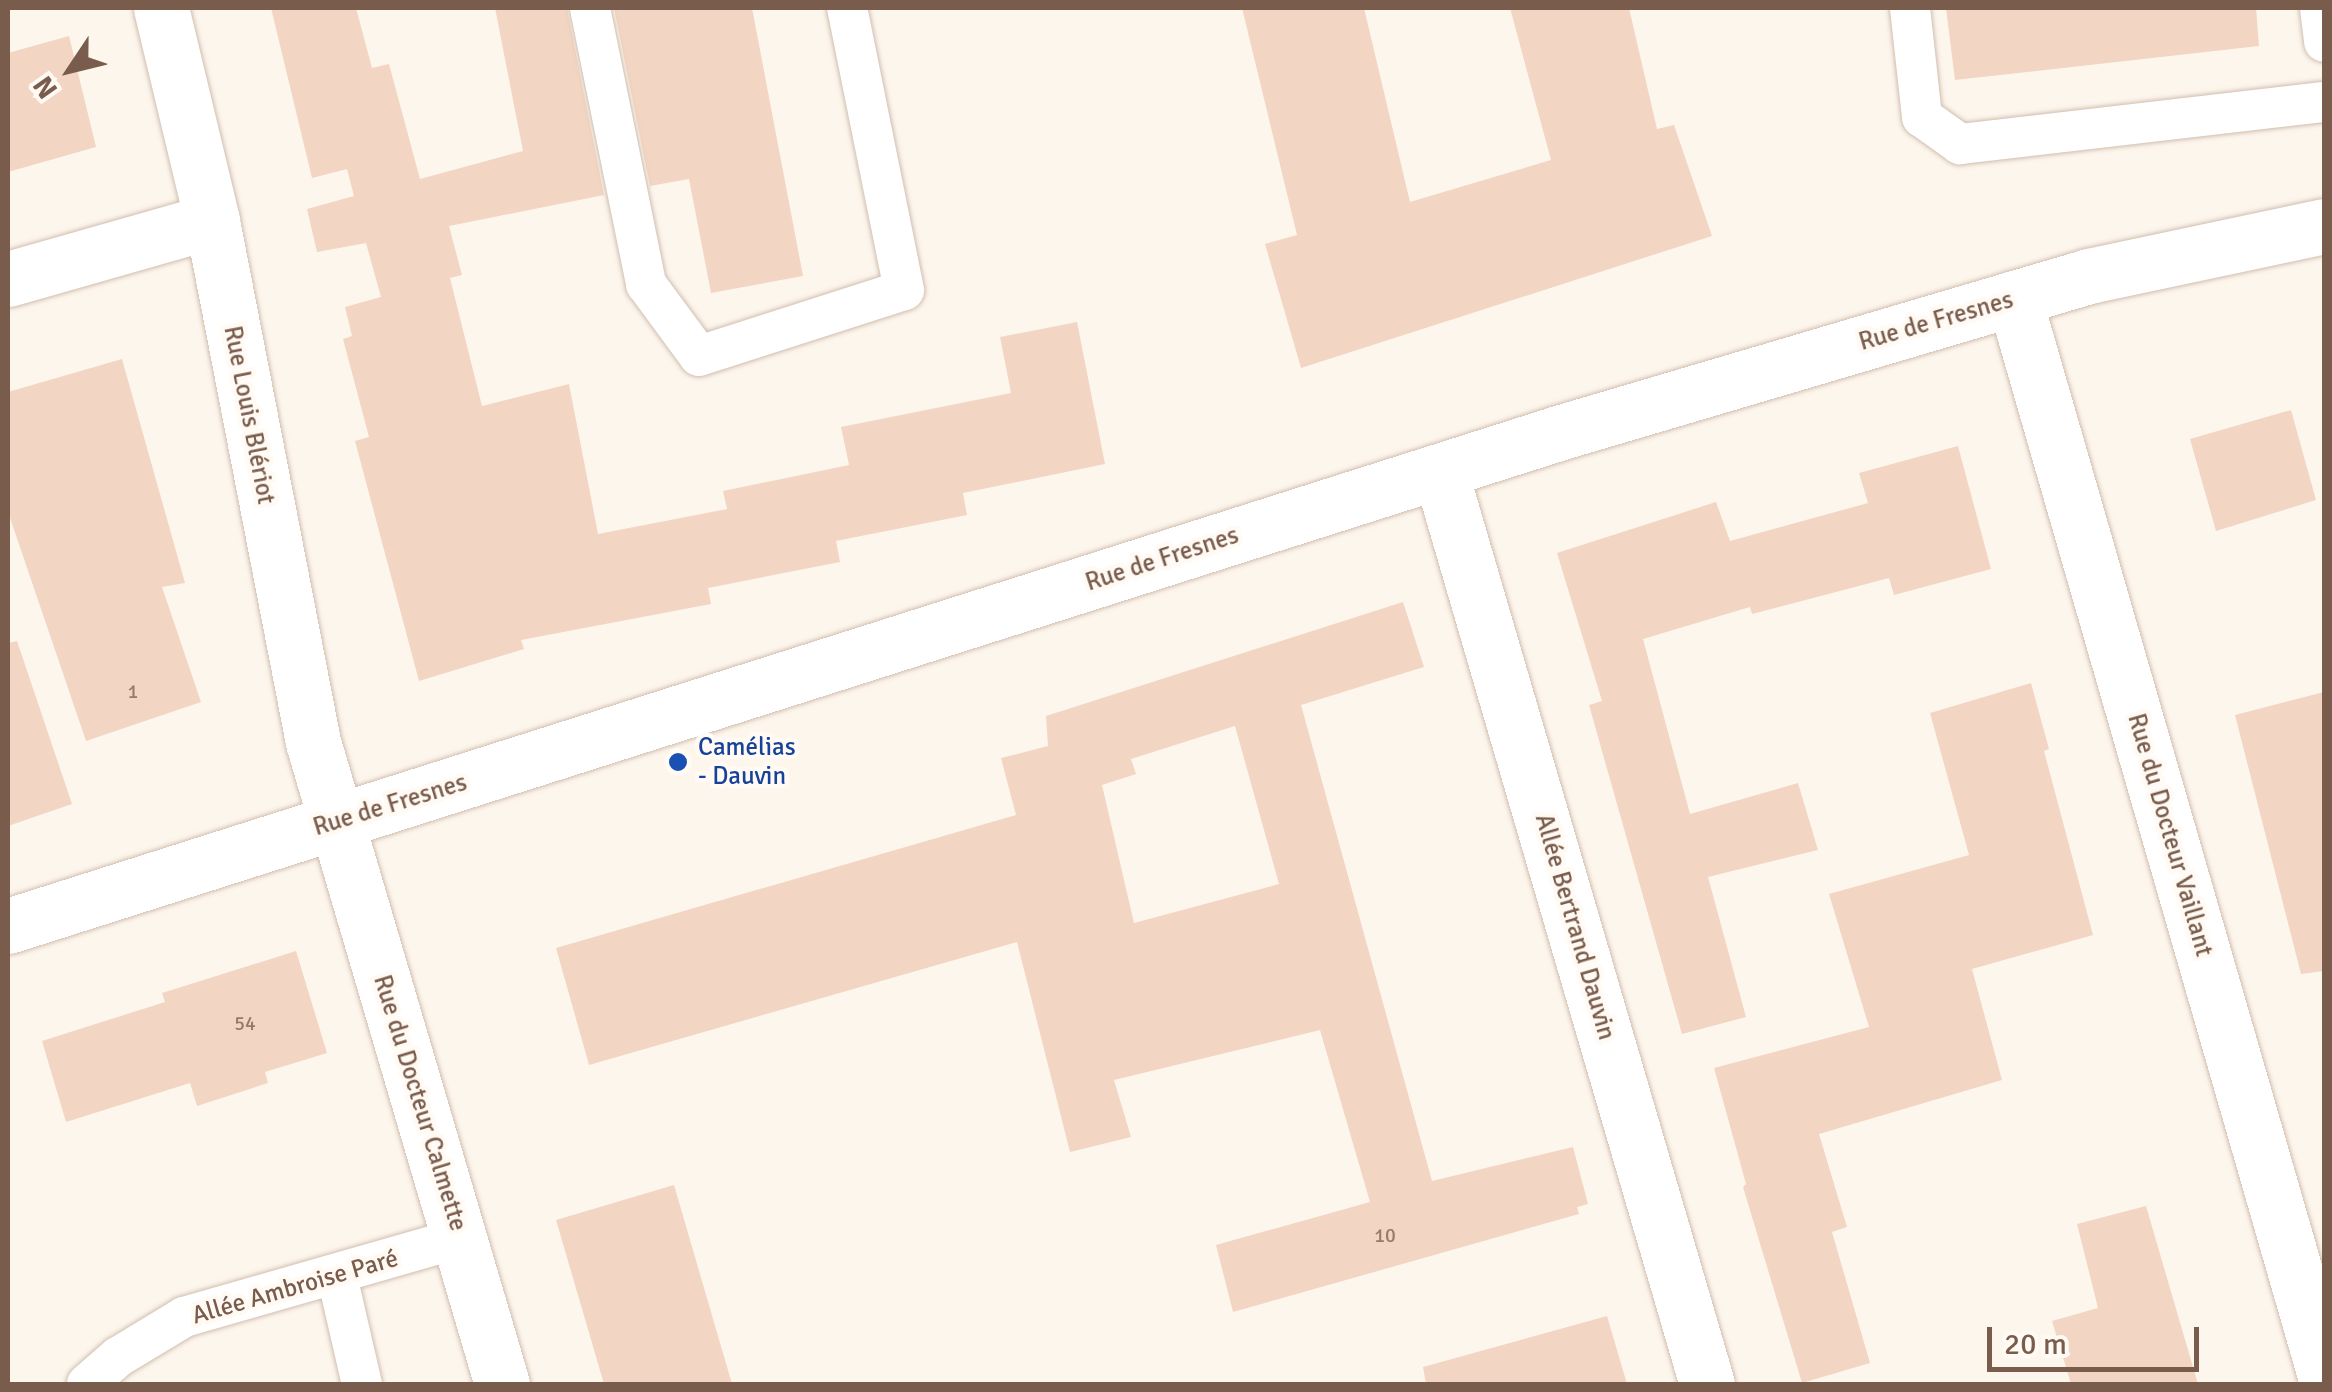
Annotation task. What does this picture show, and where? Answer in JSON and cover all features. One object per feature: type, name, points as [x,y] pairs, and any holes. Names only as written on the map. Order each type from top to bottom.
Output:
[{"type":"street","name":"Rue Louis Blériot","points":[[161,8],[212,221],[313,742],[336,822]]},
{"type":"street","points":[[8,279],[212,221]]},
{"type":"street","name":"Rue de Fresnes","points":[[8,926],[1440,470],[2014,298],[2184,254],[2324,226]]},
{"type":"street","name":"Rue du Docteur Vaillant","points":[[2014,298],[2310,1263],[2324,1372]]},
{"type":"street","name":"Allée Bertrand Dauvin","points":[[1440,470],[1707,1384]]},
{"type":"street","name":"Rue du Docteur Calmette","points":[[336,822],[502,1384]]},
{"type":"lane","points":[[590,8],[646,284],[699,356],[904,290],[847,8]]},
{"type":"lane","points":[[1910,8],[1922,118],[1960,144],[2324,102]]},
{"type":"lane","points":[[2320,8],[2324,42]]},
{"type":"lane","name":"Allée Ambroise Paré","points":[[87,1384],[118,1358],[184,1317],[460,1238]]},
{"type":"lane","points":[[336,1276],[362,1384]]},
{"type":"building","points":[[271,8],[356,8],[372,68],[389,64],[420,179],[523,151],[495,8],[567,8],[604,195],[449,226],[462,275],[450,278],[482,406],[569,384],[598,534],[727,509],[723,491],[849,465],[841,427],[1011,393],[1000,337],[1077,322],[1105,464],[963,493],[967,515],[836,541],[840,562],[708,588],[711,604],[521,640],[524,649],[419,681],[355,441],[369,437],[343,339],[352,336],[345,307],[381,297],[366,243],[317,252],[307,209],[354,196],[347,169],[312,178]]},
{"type":"building","points":[[614,8],[752,8],[803,276],[711,293],[689,179],[650,186]]},
{"type":"building","points":[[1242,8],[1364,8],[1410,202],[1551,160],[1510,8],[1629,8],[1657,129],[1674,125],[1712,236],[1301,368],[1265,244],[1297,235]]},
{"type":"building","points":[[1946,8],[2256,8],[2259,46],[1955,80]]},
{"type":"building","points":[[69,36],[96,147],[8,172],[8,53]]},
{"type":"building","points":[[122,359],[185,583],[162,587],[201,702],[86,741],[8,512],[8,392]]},
{"type":"building","points":[[2291,410],[2316,500],[2216,531],[2190,439]]},
{"type":"building","points":[[1958,446],[1991,569],[1894,595],[1889,578],[1752,614],[1750,607],[1643,639],[1690,814],[1798,783],[1818,850],[1708,877],[1746,1017],[1682,1034],[1589,705],[1602,701],[1557,553],[1716,502],[1730,541],[1868,503],[1859,473]]},
{"type":"building","points":[[1403,602],[1424,667],[1301,705],[1432,1181],[1573,1147],[1588,1204],[1577,1207],[1579,1214],[1233,1312],[1216,1245],[1370,1202],[1320,1030],[1114,1080],[1131,1137],[1070,1152],[1017,942],[589,1065],[556,948],[1016,815],[1001,758],[1048,746],[1046,716]],"holes":[[[1235,726],[1279,884],[1134,923],[1102,785],[1136,774],[1131,759]]]},
{"type":"building","points":[[17,641],[72,804],[8,826],[8,643]]},
{"type":"building","points":[[2031,683],[2049,749],[2044,751],[2093,935],[1972,969],[2002,1080],[1819,1134],[1847,1227],[1832,1232],[1870,1363],[1802,1383],[1743,1187],[1746,1184],[1714,1068],[1869,1027],[1829,894],[1969,855],[1930,713]]},
{"type":"building","points":[[2324,692],[2324,971],[2301,974],[2235,715]]},
{"type":"building","points":[[296,951],[327,1053],[265,1072],[268,1083],[197,1106],[190,1083],[66,1122],[42,1041],[165,1002],[162,993]]},
{"type":"building","points":[[674,1185],[732,1384],[604,1384],[556,1220]]},
{"type":"building","points":[[2146,1206],[2198,1384],[2071,1384],[2052,1321],[2098,1308],[2077,1224]]},
{"type":"building","points":[[1607,1316],[1627,1384],[1426,1384],[1423,1367]]},
{"type":"place","name":"Camélias - Dauvin","points":[[678,762]]}]
